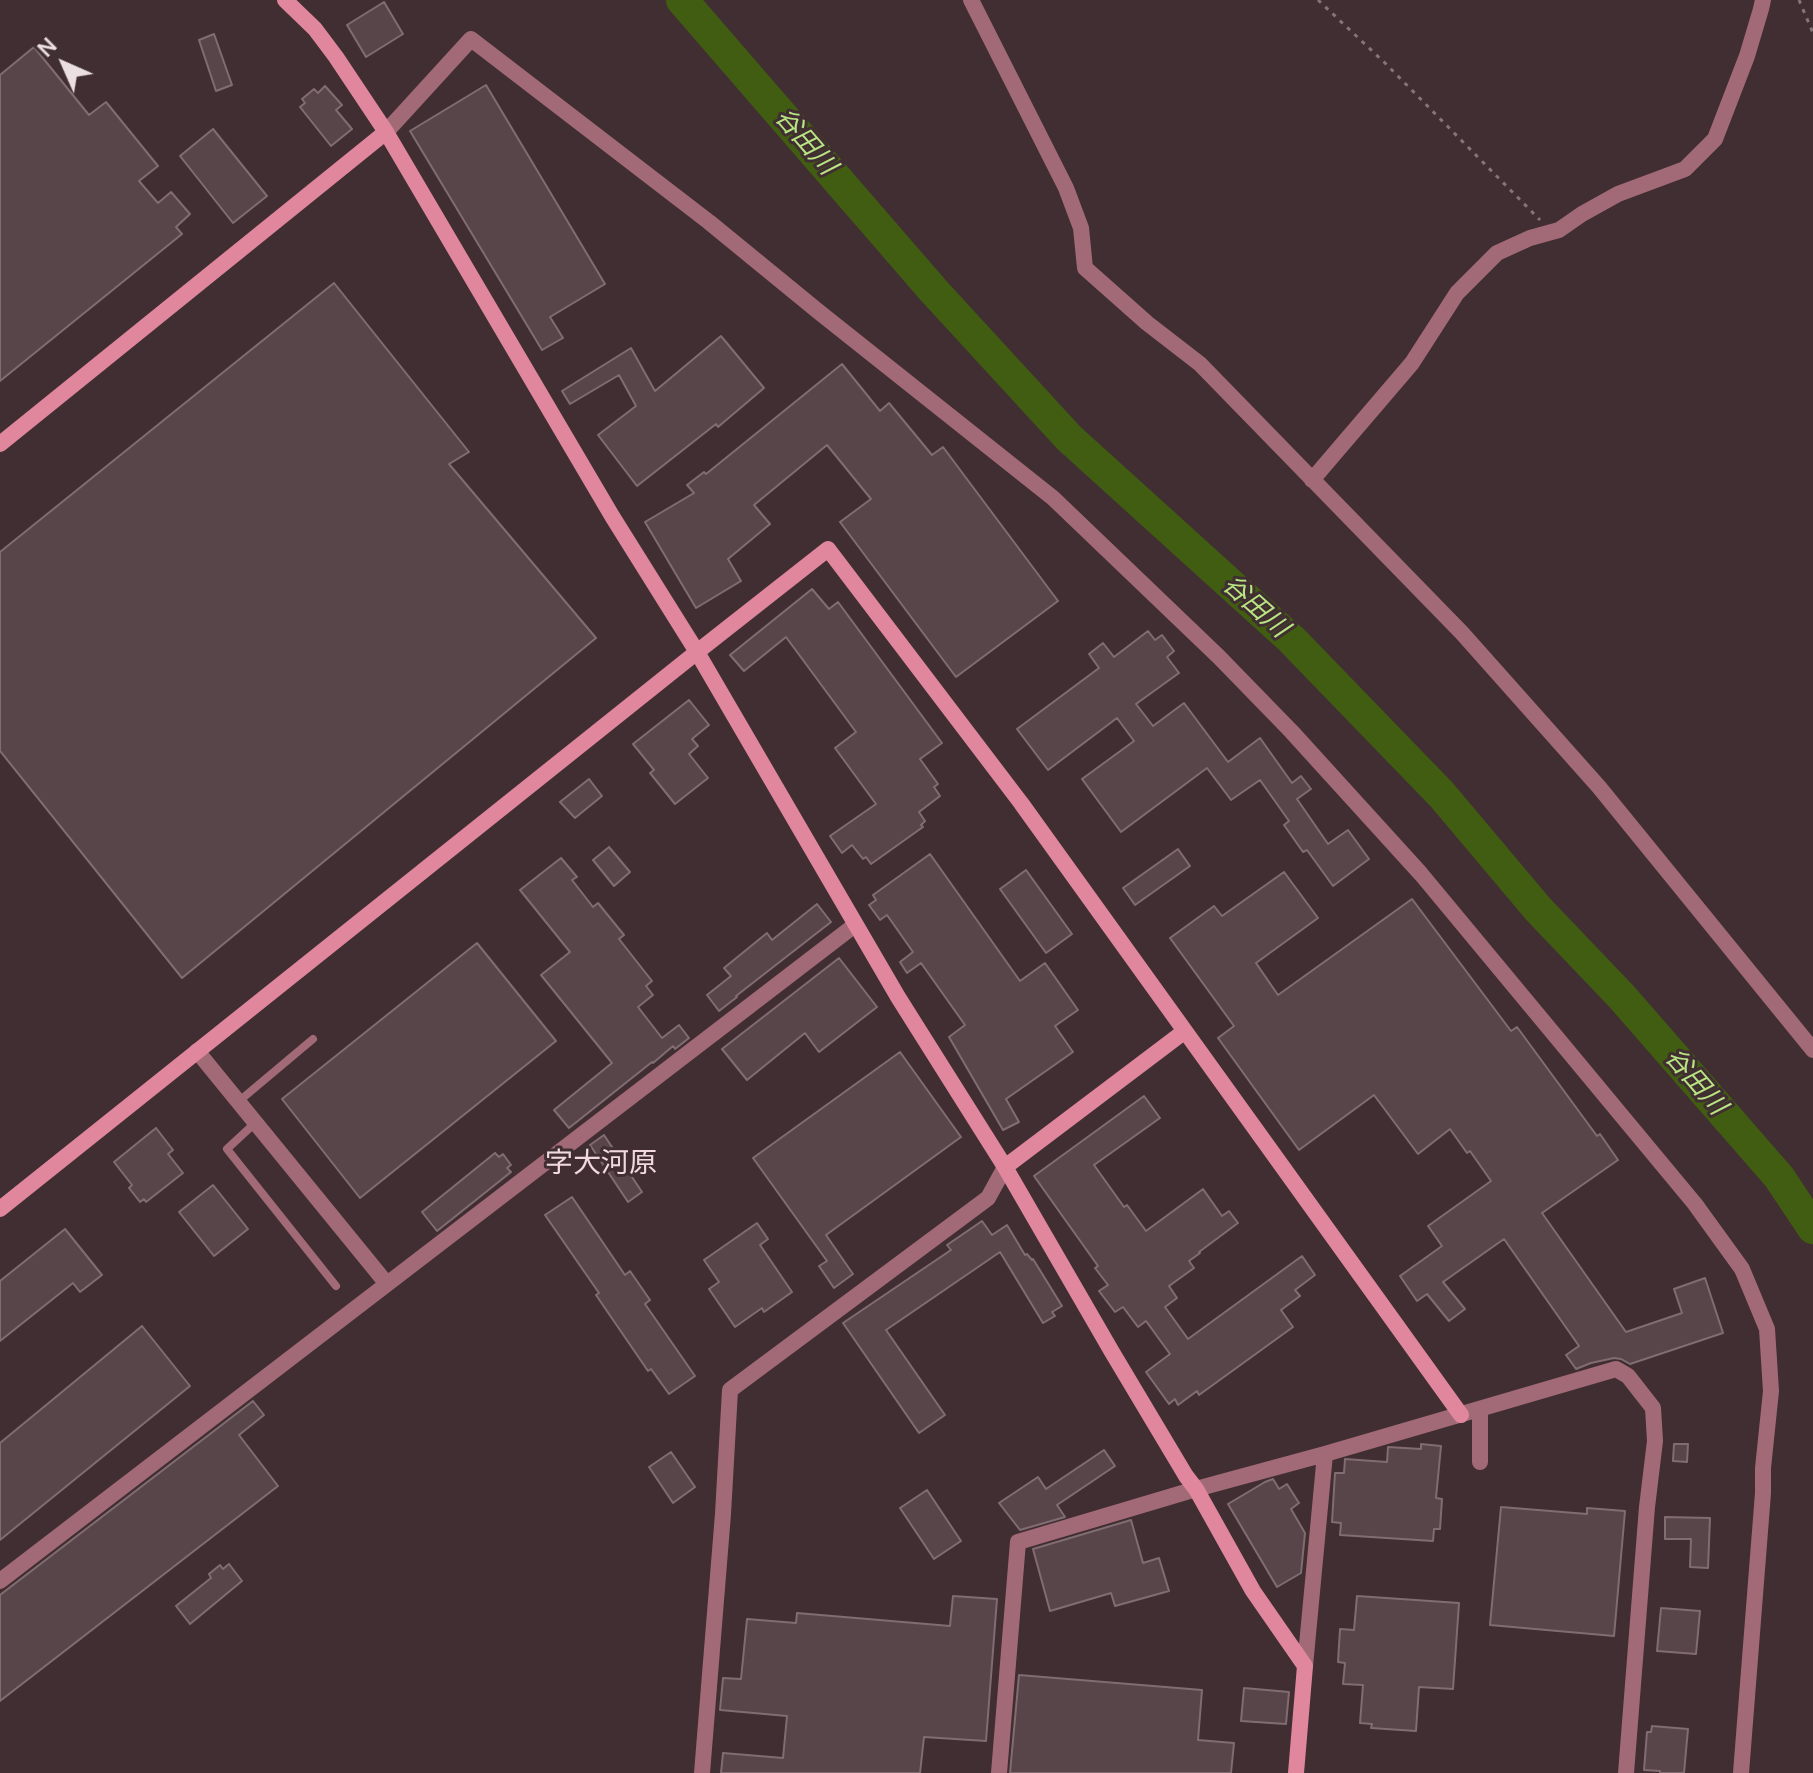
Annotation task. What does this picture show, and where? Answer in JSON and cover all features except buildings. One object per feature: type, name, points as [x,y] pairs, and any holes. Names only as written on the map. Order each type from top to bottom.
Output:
[{"type":"street","points":[[285,0],[315,29],[386,132],[612,516],[697,652],[898,997],[1005,1167],[1253,1591],[1305,1666]]},
{"type":"street","points":[[971,0],[1066,188],[1081,228],[1085,268],[1147,323],[1200,364],[1462,633],[1599,787],[1813,1050]]},
{"type":"street","points":[[1312,480],[1412,363],[1457,293],[1497,253],[1530,238],[1559,230],[1618,194],[1685,169],[1715,139],[1747,56],[1763,0]]},
{"type":"street","points":[[0,444],[386,132],[471,39],[684,202],[1053,498],[1219,657],[1291,731],[1421,874],[1695,1204],[1742,1269],[1767,1329],[1771,1391],[1741,1773]]},
{"type":"street","points":[[0,1209],[828,549],[1021,803],[1461,1415]]},
{"type":"street","points":[[0,1581],[855,925]]},
{"type":"street","points":[[702,1773],[730,1390],[988,1198],[1005,1167],[1185,1031]]},
{"type":"street","points":[[197,1051],[387,1284]]},
{"type":"street","points":[[999,1773],[1018,1542],[1616,1369],[1628,1376],[1653,1408],[1655,1441],[1626,1773]]},
{"type":"street","points":[[1480,1409],[1480,1462]]},
{"type":"street","points":[[1296,1773],[1325,1454]]},
{"type":"lane","points":[[238,1102],[313,1039]]},
{"type":"lane","points":[[255,1122],[227,1149],[336,1286]]},
{"type":"path","points":[[1318,0],[1385,63],[1552,232]]},
{"type":"path","points":[[1799,0],[1813,33]]},
{"type":"waterway","name":"谷田川","points":[[682,0],[933,290],[1069,438],[1292,640],[1442,795],[1538,909],[1622,997],[1779,1177],[1813,1228]]},
{"type":"district","name":"字大河原","points":[[601,1164]]}]
